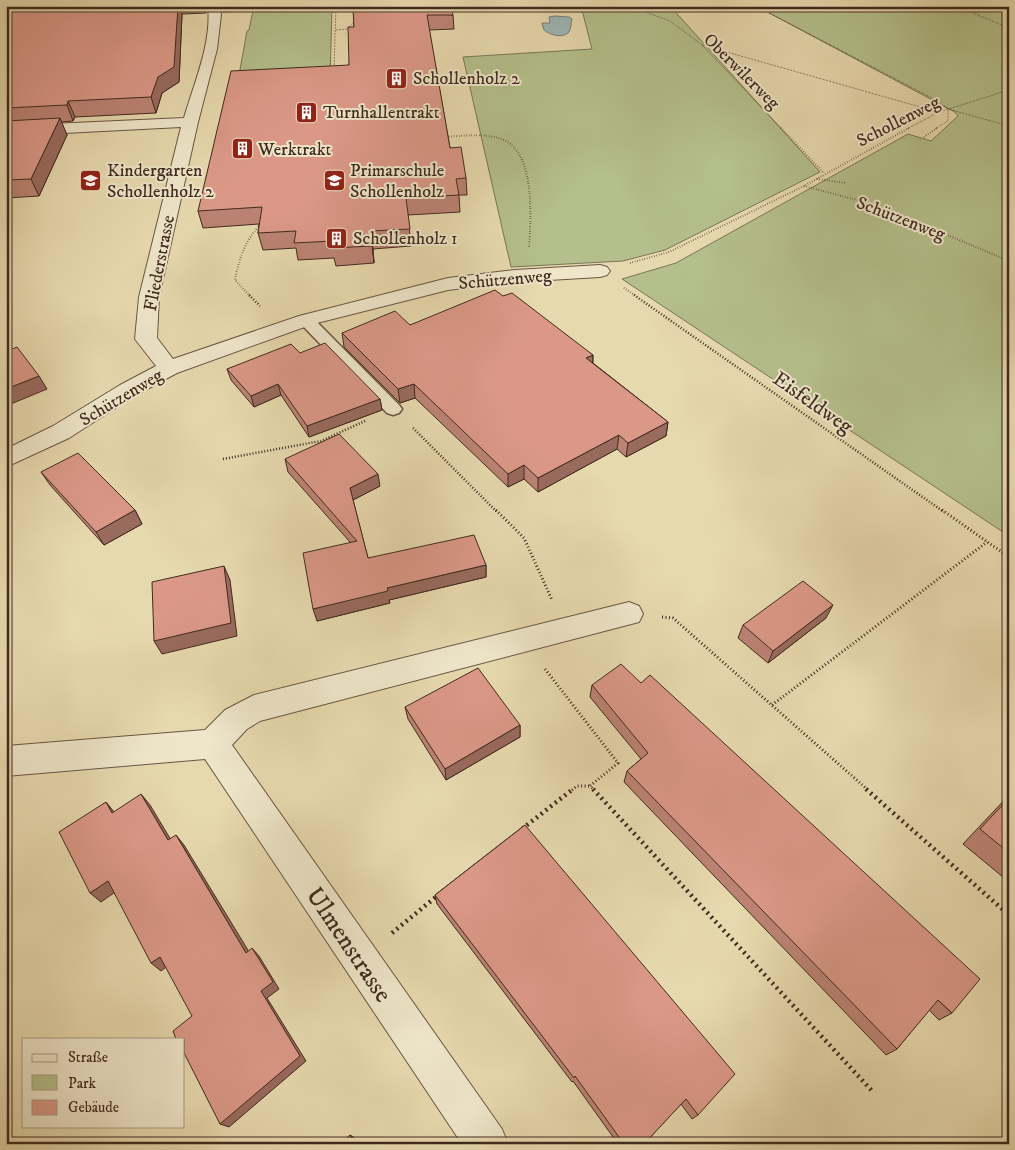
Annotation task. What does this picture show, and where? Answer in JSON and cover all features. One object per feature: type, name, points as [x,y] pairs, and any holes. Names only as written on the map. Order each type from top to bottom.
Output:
[{"type":"street","name":"Fliederstrasse","points":[[169,368],[146,339],[149,297],[190,122],[210,49],[215,15],[214,6]]},
{"type":"street","points":[[6,131],[190,122]]},
{"type":"street","name":"Schützenweg","points":[[6,459],[61,432],[128,390],[169,368],[306,320],[448,284],[515,276],[600,271]]},
{"type":"street","points":[[6,761],[214,744],[229,724],[240,715],[254,709],[630,614]]},
{"type":"street","name":"Ulmenstrasse","points":[[214,744],[487,1144]]},
{"type":"lane","points":[[306,320],[393,409]]},
{"type":"path","points":[[334,73],[336,6]]},
{"type":"path","name":"Oberwilerweg","points":[[629,6],[670,21],[702,45],[824,173]]},
{"type":"path","points":[[756,6],[930,97],[948,109],[1009,126]]},
{"type":"path","points":[[956,6],[1009,28]]},
{"type":"path","points":[[336,30],[347,29],[353,20],[359,20]]},
{"type":"path","points":[[331,25],[336,25]]},
{"type":"path","points":[[702,45],[939,112]]},
{"type":"path","name":"Schollenweg","points":[[804,186],[824,173],[939,112],[1009,90]]},
{"type":"path","points":[[924,137],[948,120],[948,109]]},
{"type":"path","points":[[438,137],[480,135],[506,141],[517,148],[522,158],[530,192],[530,231],[529,255],[515,276]]},
{"type":"path","points":[[816,179],[846,183]]},
{"type":"path","points":[[600,271],[669,252],[804,186]]},
{"type":"path","name":"Schützenweg","points":[[804,186],[857,200],[914,220],[1009,261]]},
{"type":"path","points":[[266,220],[247,240],[238,263],[235,280],[283,328]]},
{"type":"path","name":"Eisfeldweg","points":[[600,271],[1009,557]]},
{"type":"path","points":[[224,459],[321,441],[393,409],[524,538],[566,630]]},
{"type":"path","points":[[772,705],[987,542]]},
{"type":"path","points":[[630,614],[673,618],[1009,915]]},
{"type":"path","points":[[516,834],[577,786],[590,786],[618,763],[524,641]]},
{"type":"path","points":[[590,786],[874,1093]]},
{"type":"path","points":[[360,959],[441,893]]},
{"type":"green space","points":[[254,6],[332,6],[330,81],[237,86],[247,31],[249,30]]},
{"type":"green space","points":[[581,6],[670,6],[820,172],[665,250],[623,261],[511,267],[463,57],[592,49]]},
{"type":"green space","points":[[756,6],[1009,6],[1009,536],[622,279],[676,263],[908,134],[931,141],[958,116],[955,112]]},
{"type":"water","points":[[555,16],[572,19],[569,32],[556,36],[544,30],[542,23],[550,23],[549,17]]},
{"type":"building","points":[[6,6],[178,6],[174,67],[158,77],[151,97],[68,101],[67,105],[6,108]]},
{"type":"building","points":[[353,6],[451,6],[453,15],[427,15],[450,148],[461,147],[466,178],[456,179],[459,195],[406,198],[410,229],[371,231],[372,246],[332,248],[333,241],[294,243],[296,231],[258,233],[262,207],[198,211],[231,71],[349,65],[348,27],[354,27]]},
{"type":"building","points":[[60,118],[31,179],[6,180],[6,121]]},
{"type":"building","points":[[495,290],[503,296],[512,293],[593,355],[586,358],[668,422],[628,443],[619,435],[538,478],[524,465],[508,474],[414,384],[398,389],[342,333],[395,311],[410,325]]},
{"type":"building","points":[[325,343],[380,399],[307,426],[278,384],[251,396],[227,369],[291,344],[300,353]]},
{"type":"building","points":[[17,347],[39,376],[6,389],[6,352]]},
{"type":"building","points":[[339,434],[378,474],[350,488],[368,558],[474,535],[486,565],[387,588],[388,591],[313,609],[303,553],[357,541],[285,459]]},
{"type":"building","points":[[78,453],[135,510],[96,532],[41,472]]},
{"type":"building","points":[[224,566],[231,623],[154,641],[152,582]]},
{"type":"building","points":[[803,581],[833,605],[773,651],[743,625]]},
{"type":"building","points":[[621,664],[641,683],[650,675],[980,979],[952,1013],[938,1000],[897,1049],[627,771],[648,753],[592,685]]},
{"type":"building","points":[[478,668],[520,725],[445,769],[405,707]]},
{"type":"building","points":[[141,794],[168,840],[176,835],[246,953],[252,948],[273,982],[261,991],[300,1056],[220,1124],[185,1055],[185,1038],[176,1038],[173,1031],[192,1016],[160,957],[151,963],[108,881],[90,893],[59,832],[106,802],[112,813]]},
{"type":"building","points":[[1009,798],[1009,853],[980,829]]},
{"type":"building","points":[[525,825],[735,1074],[698,1115],[686,1099],[644,1144],[624,1144],[575,1076],[574,1078],[435,895]]},
{"type":"building","points":[[350,1135],[355,1144],[340,1144]]},
{"type":"place","name":"Schollenholz 2","points":[[397,78]]},
{"type":"place","name":"Turnhallentrakt","points":[[307,112]]},
{"type":"place","name":"Werktrakt","points":[[242,149]]},
{"type":"place","name":"Kindergarten Schollenholz 2","points":[[91,180]]},
{"type":"place","name":"Primarschule Schollenholz","points":[[334,180]]},
{"type":"place","name":"Schollenholz 1","points":[[337,238]]}]
